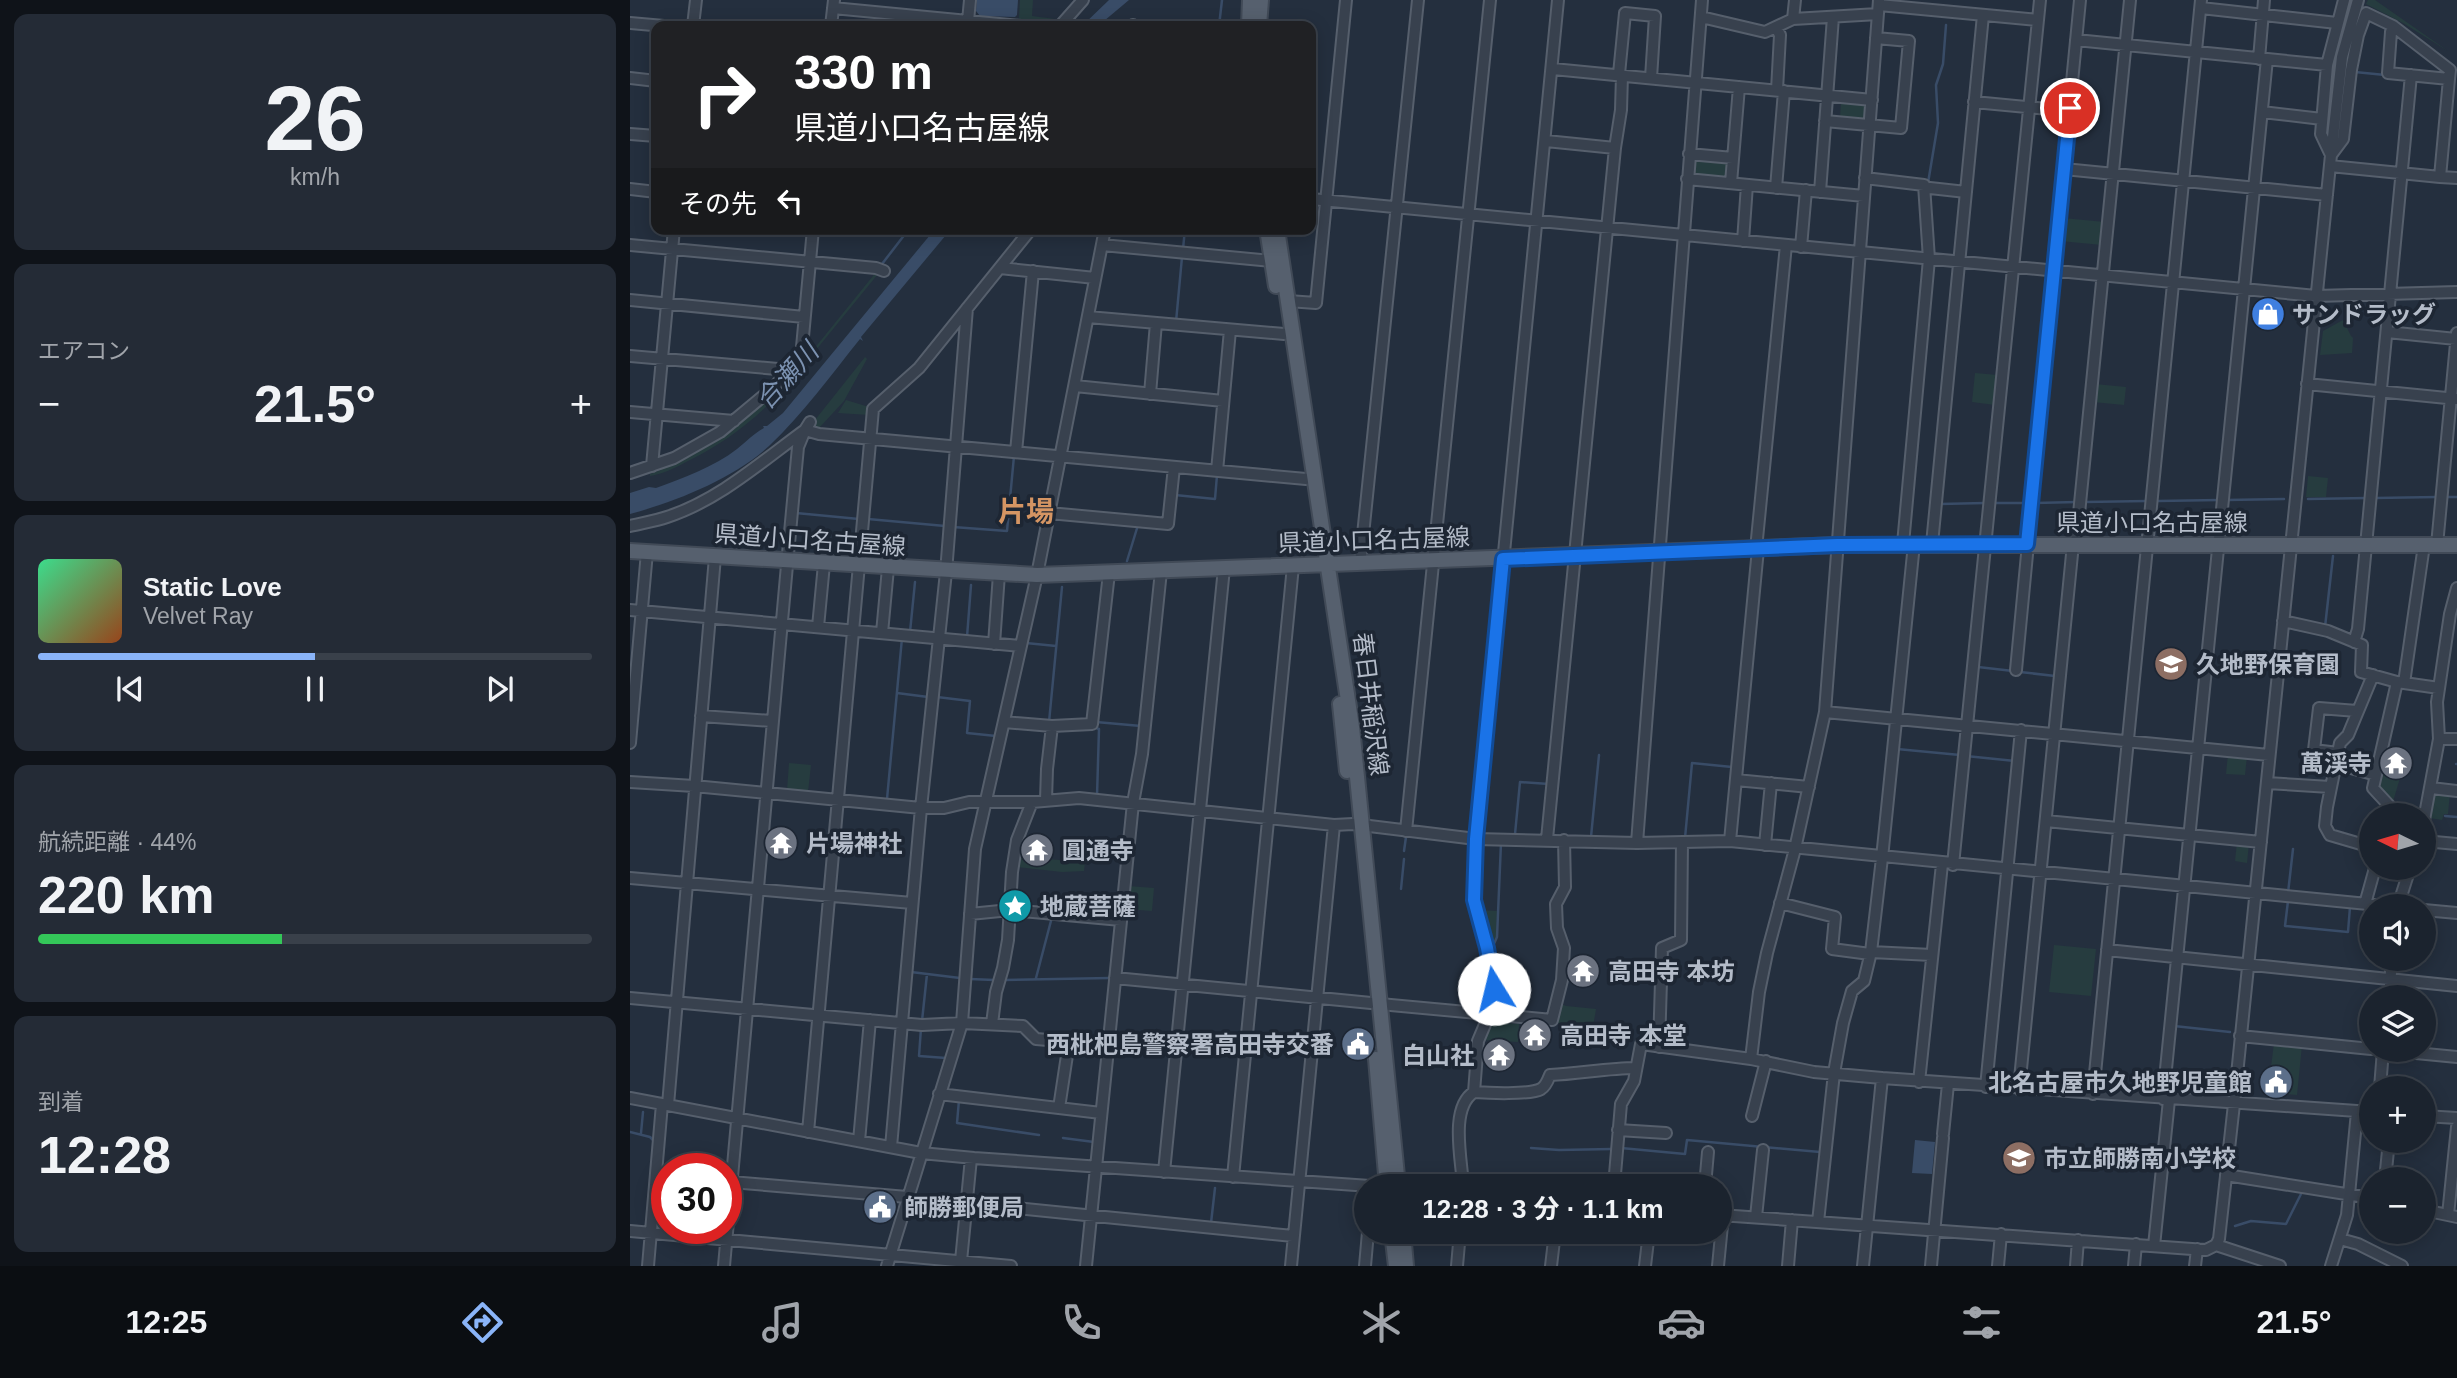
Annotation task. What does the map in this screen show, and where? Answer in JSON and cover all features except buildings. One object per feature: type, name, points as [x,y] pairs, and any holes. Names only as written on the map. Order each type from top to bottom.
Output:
[{"type":"main road","points":[[1249,21],[1250,0]]},
{"type":"main road","points":[[1259,21],[1261,0]]},
{"type":"main road","name":"春日井稲沢線","points":[[1268,235],[1306,479],[1351,715],[1358,825],[1397,1174]]},
{"type":"main road","name":"春日井稲沢線","points":[[1278,235],[1324,565]]},
{"type":"main road","name":"県道小口名古屋線","points":[[630,551],[946,572],[1037,575],[1837,545],[2457,545]]},
{"type":"main road","name":"春日井稲沢線","points":[[1376,1003],[1386,1174]]},
{"type":"main road","points":[[1393,1244],[1396,1266]]},
{"type":"main road","points":[[1404,1244],[1406,1266]]},
{"type":"street","points":[[694,21],[696,0]]},
{"type":"street","points":[[834,4],[968,21],[970,0]]},
{"type":"street","points":[[1064,21],[1083,0]]},
{"type":"street","points":[[1288,301],[1316,303],[1346,0]]},
{"type":"street","points":[[1360,564],[1418,0]]},
{"type":"street","points":[[1406,831],[1490,0]]},
{"type":"street","points":[[1474,1092],[1478,1041],[1491,1015],[1494,989],[1487,948],[1474,900],[1476,839],[1558,0]]},
{"type":"street","points":[[1637,843],[1702,0]]},
{"type":"street","points":[[1793,19],[1795,0]]},
{"type":"street","points":[[1919,1082],[1932,956],[1967,725],[2040,0]]},
{"type":"street","points":[[2016,670],[2080,0]]},
{"type":"street","points":[[2020,1089],[2130,0]]},
{"type":"street","points":[[2154,1246],[2177,959],[2262,112],[2264,0]]},
{"type":"street","points":[[2330,161],[2321,134],[2322,119],[2327,65],[2344,0]]},
{"type":"street","points":[[2216,1245],[2234,1104],[2330,161],[2342,57],[2358,0]]},
{"type":"street","points":[[2093,1094],[2201,4],[2263,15],[2337,23]]},
{"type":"street","points":[[1701,17],[1765,32],[1793,19],[1833,17],[1879,6],[2038,20]]},
{"type":"street","points":[[1751,1059],[1759,992],[1796,849],[1825,712],[1879,6]]},
{"type":"street","points":[[1546,839],[1609,228],[1625,13],[1655,16],[1651,78]]},
{"type":"street","points":[[2330,161],[2343,139],[2353,58],[2366,13],[2393,26],[2450,70],[2440,177]]},
{"type":"street","points":[[1932,544],[1983,15]]},
{"type":"street","points":[[1820,192],[1833,17]]},
{"type":"street","points":[[630,23],[651,25]]},
{"type":"street","points":[[2393,26],[2388,73],[2449,79]]},
{"type":"street","points":[[1776,27],[1780,35],[1776,188]]},
{"type":"street","points":[[1825,121],[1902,128],[1909,41],[1876,38]]},
{"type":"street","points":[[2076,40],[2327,65]]},
{"type":"street","points":[[1553,69],[1871,100]]},
{"type":"street","points":[[2354,642],[2358,629],[2411,75]]},
{"type":"street","points":[[630,78],[651,80]]},
{"type":"street","points":[[1731,183],[1739,87]]},
{"type":"street","points":[[1975,102],[2069,111]]},
{"type":"street","points":[[2262,112],[2322,119]]},
{"type":"street","points":[[630,134],[651,136]]},
{"type":"street","points":[[1546,141],[1615,148]]},
{"type":"street","points":[[1689,154],[1733,158]]},
{"type":"street","points":[[2330,161],[2402,173],[2457,178]]},
{"type":"street","points":[[2064,169],[2327,195]]},
{"type":"street","points":[[1818,1222],[1833,1073],[1852,991],[1864,981],[1882,858],[1897,719],[1929,259],[1924,185],[1865,178]]},
{"type":"street","points":[[1687,179],[1864,196]]},
{"type":"street","points":[[1743,241],[1747,185]]},
{"type":"street","points":[[1930,188],[1966,192]]},
{"type":"street","points":[[630,189],[651,191]]},
{"type":"street","points":[[1801,247],[1806,190]]},
{"type":"street","points":[[1316,199],[2316,296],[2457,292]]},
{"type":"street","points":[[652,466],[673,235]]},
{"type":"street","points":[[630,473],[699,445],[734,421],[775,387],[801,358],[812,235]]},
{"type":"street","points":[[808,1132],[873,409],[919,368],[1026,235]]},
{"type":"street","points":[[887,1266],[962,1023],[975,849],[1037,575],[1104,235]]},
{"type":"street","points":[[1102,244],[1272,261]]},
{"type":"street","points":[[630,245],[876,268],[884,271]]},
{"type":"street","points":[[1730,841],[1786,245]]},
{"type":"street","points":[[1000,268],[1095,278]]},
{"type":"street","points":[[1016,452],[1033,271]]},
{"type":"street","points":[[630,300],[804,317]]},
{"type":"street","points":[[891,1147],[920,808],[946,572],[967,308]]},
{"type":"street","points":[[1088,317],[1284,334]]},
{"type":"street","points":[[1150,394],[1156,323]]},
{"type":"street","points":[[1217,471],[1230,330]]},
{"type":"street","points":[[2387,332],[2456,339]]},
{"type":"street","points":[[2386,803],[2374,788],[2401,682],[2430,545],[2454,399],[2457,333]]},
{"type":"street","points":[[630,356],[789,370]]},
{"type":"street","points":[[2307,384],[2454,399]]},
{"type":"street","points":[[1075,386],[1223,401]]},
{"type":"street","points":[[630,412],[734,421]]},
{"type":"street","points":[[807,426],[870,439],[1306,479]]},
{"type":"street","points":[[630,526],[666,518],[694,506],[754,470],[807,426]]},
{"type":"street","points":[[734,1153],[787,561],[799,447],[807,426]]},
{"type":"street","points":[[1049,513],[1168,524],[1174,467]]},
{"type":"street","points":[[630,743],[647,552]]},
{"type":"street","points":[[648,1266],[677,1002],[715,557]]},
{"type":"street","points":[[818,627],[824,564]]},
{"type":"street","points":[[1233,1177],[1293,566]]},
{"type":"street","points":[[882,633],[888,568]]},
{"type":"street","points":[[1164,1171],[1224,568]]},
{"type":"street","points":[[1086,1266],[1133,803],[1142,754],[1161,571]]},
{"type":"street","points":[[1004,722],[1052,726],[1092,724],[1109,573]]},
{"type":"street","points":[[994,643],[999,574]]},
{"type":"street","points":[[2427,803],[2439,738],[2439,688],[2457,588]]},
{"type":"street","points":[[630,610],[1020,646]]},
{"type":"street","points":[[2283,621],[2328,631],[2362,645],[2361,672],[2439,688]]},
{"type":"street","points":[[2445,649],[2457,650]]},
{"type":"street","points":[[2359,844],[2327,832],[2325,826],[2340,743],[2348,735],[2373,675]]},
{"type":"street","points":[[2357,710],[2319,708],[2314,750],[2376,775]]},
{"type":"street","points":[[1825,712],[2269,755]]},
{"type":"street","points":[[701,716],[772,721]]},
{"type":"street","points":[[1046,800],[1052,726]]},
{"type":"street","points":[[1986,1087],[2021,730]]},
{"type":"street","points":[[2439,738],[2457,738]]},
{"type":"street","points":[[1736,780],[1809,787]]},
{"type":"street","points":[[630,782],[920,808],[944,808],[968,802],[1032,802],[1079,798],[1476,839],[1637,843],[1730,841],[2359,903]]},
{"type":"street","points":[[1765,845],[1771,783]]},
{"type":"street","points":[[2267,783],[2330,787]]},
{"type":"street","points":[[2431,788],[2457,791]]},
{"type":"street","points":[[992,1024],[1008,940],[1012,872],[1017,840],[1032,802]]},
{"type":"street","points":[[2046,821],[2260,842]]},
{"type":"street","points":[[1291,1266],[1334,825]]},
{"type":"street","points":[[1115,978],[1552,1020],[1562,980],[1564,948],[1557,928],[1556,904],[1565,887],[1564,840]]},
{"type":"street","points":[[1659,1047],[1662,948],[1681,940],[1682,842]]},
{"type":"street","points":[[2436,842],[2457,844]]},
{"type":"street","points":[[630,878],[912,903]]},
{"type":"street","points":[[1780,903],[1835,917],[1832,949],[1932,956]]},
{"type":"street","points":[[970,914],[1010,910],[1121,920]]},
{"type":"street","points":[[2436,911],[2457,914]]},
{"type":"street","points":[[2107,950],[2457,986]]},
{"type":"street","points":[[2390,985],[2391,971]]},
{"type":"street","points":[[630,998],[922,1025],[962,1023],[1023,1026],[1037,1039],[1108,1045]]},
{"type":"street","points":[[859,1141],[870,1020]]},
{"type":"street","points":[[2240,1036],[2359,1048]]},
{"type":"street","points":[[1059,1108],[1069,1042]]},
{"type":"street","points":[[1615,1174],[1620,1104],[1634,1082],[1641,1044],[1766,1061],[1814,1072],[1919,1082],[2357,1112],[2347,1215],[2330,1266]]},
{"type":"street","points":[[2436,1055],[2457,1057]]},
{"type":"street","points":[[1752,1116],[1766,1061]]},
{"type":"street","points":[[1462,1174],[1457,1131],[1462,1106],[1469,1095],[1474,1092],[1538,1090],[1546,1084],[1550,1075],[1575,1074],[1603,1068],[1636,1068]]},
{"type":"street","points":[[1863,1266],[1882,1078]]},
{"type":"street","points":[[1931,1266],[1948,1084]]},
{"type":"street","points":[[939,1094],[1101,1113]]},
{"type":"street","points":[[630,1098],[921,1153],[1354,1185]]},
{"type":"street","points":[[2436,1117],[2457,1118]]},
{"type":"street","points":[[2453,1216],[2457,1126]]},
{"type":"street","points":[[1618,1130],[1666,1133]]},
{"type":"street","points":[[1756,1217],[1763,1150]]},
{"type":"street","points":[[1705,1174],[1708,1152]]},
{"type":"street","points":[[961,1261],[971,1158]]},
{"type":"street","points":[[2226,1175],[2359,1195]]},
{"type":"street","points":[[742,1183],[907,1197]]},
{"type":"street","points":[[967,1203],[1293,1236]]},
{"type":"street","points":[[1732,1216],[2206,1250],[2216,1245],[2275,1265]]},
{"type":"street","points":[[1788,1266],[1792,1220]]},
{"type":"street","points":[[630,1231],[650,1233]]},
{"type":"street","points":[[1998,1266],[2001,1234]]},
{"type":"street","points":[[2340,1239],[2358,1244],[2402,1266]]},
{"type":"street","points":[[2076,1266],[2078,1240]]},
{"type":"street","points":[[742,1241],[1011,1266]]},
{"type":"street","points":[[724,1266],[726,1244]]},
{"type":"street","points":[[1365,1266],[1367,1244]]},
{"type":"street","points":[[1458,1266],[1459,1244]]},
{"type":"street","points":[[1551,1266],[1554,1244]]},
{"type":"street","points":[[1645,1266],[1647,1244]]},
{"type":"street","points":[[1718,1266],[1720,1244]]},
{"type":"street","points":[[2134,1266],[2136,1244]]},
{"type":"street","points":[[2195,1266],[2197,1249]]},
{"type":"green space","points":[[1020,0],[1033,0],[1032,16],[1055,21],[1022,21],[1019,18]]},
{"type":"green space","points":[[2368,0],[2375,0],[2448,51],[2366,4]]},
{"type":"green space","points":[[1841,101],[1864,103],[1867,106],[1865,119],[1840,119]]},
{"type":"green space","points":[[1695,157],[1728,160],[1727,179],[1694,175],[1691,172]]},
{"type":"green space","points":[[2063,218],[2105,222],[2102,245],[2060,241]]},
{"type":"green space","points":[[877,271],[878,274],[798,372],[801,365]]},
{"type":"green space","points":[[2343,320],[2353,338],[2352,353],[2320,355],[2323,331]]},
{"type":"green space","points":[[865,357],[867,359],[844,401],[820,427],[814,428],[811,425]]},
{"type":"green space","points":[[1975,373],[1998,375],[1995,405],[1972,402]]},
{"type":"green space","points":[[2095,384],[2126,387],[2124,405],[2093,402]]},
{"type":"green space","points":[[779,388],[783,390],[772,401],[726,439],[678,466],[650,476],[661,470],[660,466],[736,423]]},
{"type":"green space","points":[[846,400],[869,407],[869,415],[838,413]]},
{"type":"green space","points":[[2308,476],[2328,478],[2326,497],[2306,497]]},
{"type":"green space","points":[[2228,754],[2247,756],[2245,775],[2226,774]]},
{"type":"green space","points":[[789,763],[811,765],[808,792],[787,790]]},
{"type":"green space","points":[[2378,772],[2400,778],[2393,803],[2376,787]]},
{"type":"green space","points":[[2434,792],[2450,793],[2448,814],[2444,814],[2442,820],[2436,819],[2436,803],[2432,803]]},
{"type":"green space","points":[[1021,837],[1024,838],[1022,860],[1044,863],[1047,859],[1085,862],[1084,871],[1062,872],[1017,867]]},
{"type":"green space","points":[[2237,842],[2249,843],[2247,863],[2235,861]]},
{"type":"green space","points":[[1128,886],[1154,888],[1152,911],[1126,909]]},
{"type":"green space","points":[[1479,910],[1497,911],[1496,937],[1492,946],[1489,946]]},
{"type":"green space","points":[[2054,945],[2096,949],[2091,996],[2049,992]]},
{"type":"green space","points":[[1560,1003],[1596,1009],[1593,1027],[1589,1026],[1587,1032],[1557,1023],[1555,1019]]},
{"type":"green space","points":[[1491,1022],[1519,1024],[1518,1042],[1483,1040]]},
{"type":"green space","points":[[2274,1043],[2302,1045],[2297,1095],[2286,1094],[2288,1069],[2271,1067]]},
{"type":"water","points":[[977,0],[1018,0],[1017,15],[980,16],[976,11]]},
{"type":"water","points":[[1109,0],[1129,0],[1104,21],[1087,21]]},
{"type":"water","points":[[930,235],[946,235],[861,337],[863,341],[860,339],[805,408],[769,446],[755,458],[704,488],[630,514],[630,493],[649,487],[656,488],[708,467],[737,449],[783,413]]},
{"type":"water","points":[[1915,1140],[1935,1142],[1932,1174],[1912,1173]]},
{"type":"waterway","points":[[1220,21],[1222,0]]},
{"type":"waterway","points":[[1928,183],[1938,123],[1936,85],[1943,64],[1946,25]]},
{"type":"waterway","points":[[2355,72],[2385,75]]},
{"type":"waterway","points":[[882,264],[904,235]]},
{"type":"waterway","points":[[1183,249],[1184,235]]},
{"type":"waterway","points":[[1176,322],[1182,257]]},
{"type":"waterway","points":[[953,527],[1007,531],[1014,456]]},
{"type":"waterway","points":[[1175,495],[1215,499],[1217,475]]},
{"type":"waterway","points":[[2375,498],[2437,497]]},
{"type":"waterway","points":[[2446,497],[2457,497]]},
{"type":"waterway","points":[[2308,499],[2367,498]]},
{"type":"waterway","points":[[2227,500],[2284,499]]},
{"type":"waterway","points":[[2158,501],[2219,500]]},
{"type":"waterway","points":[[2085,502],[2147,501]]},
{"type":"waterway","points":[[2035,503],[2077,502]]},
{"type":"waterway","points":[[1940,504],[1985,503]]},
{"type":"waterway","points":[[1995,503],[2027,503]]},
{"type":"waterway","points":[[796,513],[859,519]]},
{"type":"waterway","points":[[868,519],[945,526]]},
{"type":"waterway","points":[[1127,561],[1138,525]]},
{"type":"waterway","points":[[2325,627],[2333,556]]},
{"type":"waterway","points":[[910,632],[915,582]]},
{"type":"waterway","points":[[969,637],[971,585]]},
{"type":"waterway","points":[[1049,722],[1062,587]]},
{"type":"waterway","points":[[2294,629],[2305,631]]},
{"type":"waterway","points":[[887,799],[902,638]]},
{"type":"waterway","points":[[1026,643],[1056,646]]},
{"type":"waterway","points":[[1978,667],[2013,671]]},
{"type":"waterway","points":[[2020,672],[2055,676]]},
{"type":"waterway","points":[[897,693],[928,697]]},
{"type":"waterway","points":[[937,697],[970,701],[967,733],[996,736]]},
{"type":"waterway","points":[[1096,722],[1141,726]]},
{"type":"waterway","points":[[1096,728],[1099,729],[1097,796]]},
{"type":"waterway","points":[[1897,749],[1960,755]]},
{"type":"waterway","points":[[1591,837],[1599,755]]},
{"type":"waterway","points":[[1966,756],[2015,761]]},
{"type":"waterway","points":[[1685,838],[1692,763],[1732,767]]},
{"type":"waterway","points":[[1515,834],[1520,782],[1549,784]]},
{"type":"waterway","points":[[2445,816],[2457,817]]},
{"type":"waterway","points":[[1404,851],[1406,837]]},
{"type":"waterway","points":[[1493,946],[1497,937],[1501,843]]},
{"type":"waterway","points":[[2288,893],[2293,849]]},
{"type":"waterway","points":[[1401,889],[1404,859]]},
{"type":"waterway","points":[[2288,901],[2285,926],[2348,932],[2350,907],[2353,908]]},
{"type":"waterway","points":[[1036,978],[1052,917]]},
{"type":"waterway","points":[[911,972],[960,978]]},
{"type":"waterway","points":[[922,1021],[927,974]]},
{"type":"waterway","points":[[1004,980],[1110,978]]},
{"type":"waterway","points":[[970,979],[994,980]]},
{"type":"waterway","points":[[2174,1026],[2230,1032]]},
{"type":"waterway","points":[[921,1028],[919,1056],[946,1058]]},
{"type":"waterway","points":[[959,1100],[957,1123],[1039,1135]]},
{"type":"waterway","points":[[641,1133],[643,1112]]},
{"type":"waterway","points":[[630,1132],[650,1137],[654,1141]]},
{"type":"waterway","points":[[1063,1138],[1094,1142]]},
{"type":"waterway","points":[[1621,1148],[1685,1154],[1687,1140],[1820,1152]]},
{"type":"waterway","points":[[1531,1148],[1612,1149]]},
{"type":"waterway","points":[[1211,1223],[1215,1188]]},
{"type":"waterway","points":[[2235,1226],[2251,1221],[2286,1224],[2303,1190]]},
{"type":"place","name":"サンドラッグ","points":[[2268,314]]},
{"type":"place","name":"久地野保育園","points":[[2171,664]]},
{"type":"place","name":"萬渓寺","points":[[2396,763]]},
{"type":"place","name":"片場神社","points":[[781,843]]},
{"type":"place","name":"圓通寺","points":[[1037,850]]},
{"type":"place","name":"地蔵菩薩","points":[[1015,906]]},
{"type":"place","name":"高田寺 本坊","points":[[1583,971]]},
{"type":"place","name":"高田寺 本堂","points":[[1535,1035]]},
{"type":"place","name":"西枇杷島警察署高田寺交番","points":[[1358,1044]]},
{"type":"place","name":"白山社","points":[[1499,1055]]},
{"type":"place","name":"北名古屋市久地野児童館","points":[[2276,1082]]},
{"type":"place","name":"市立師勝南小学校","points":[[2019,1158]]},
{"type":"place","name":"師勝郵便局","points":[[880,1207]]},
{"type":"district","name":"片場","points":[[1026,511]]},
{"type":"route","points":[[1494,989],[1487,948],[1474,900],[1476,839],[1503,559],[1837,545],[2027,544],[2070,108]]},
{"type":"water label","name":"合瀬川","points":[[787,376]]}]
